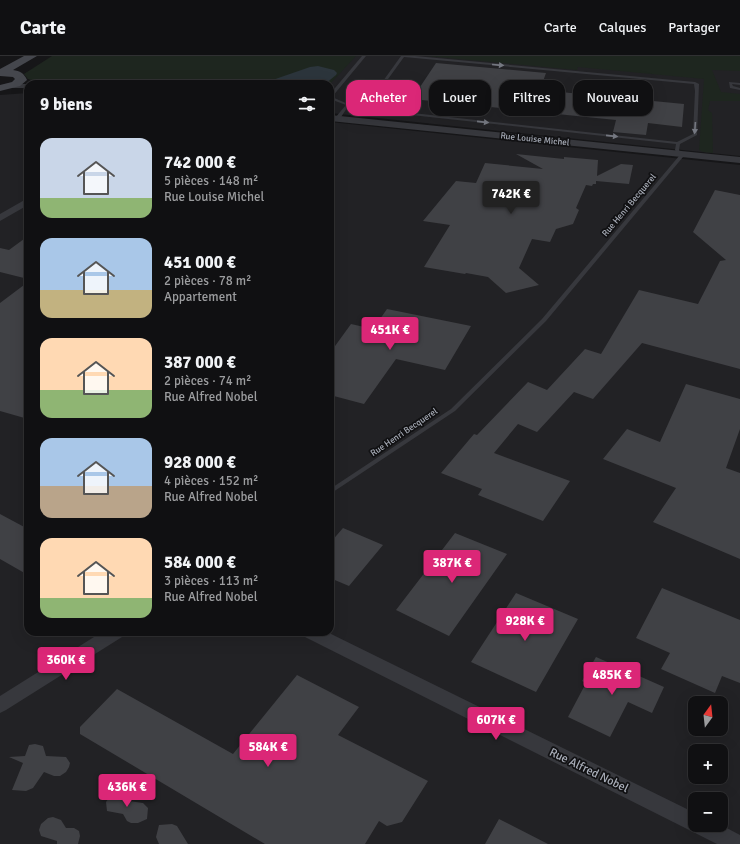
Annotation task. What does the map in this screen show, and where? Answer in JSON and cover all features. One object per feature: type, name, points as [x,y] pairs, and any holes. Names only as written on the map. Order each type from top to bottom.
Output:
[{"type":"main road","points":[[0,73],[32,56]]},
{"type":"main road","points":[[22,80],[20,69],[42,56]]},
{"type":"main road","points":[[0,73],[22,80]]},
{"type":"main road","points":[[5,87],[22,80]]},
{"type":"street","name":"Rue Louise Michel","points":[[334,118],[740,160]]},
{"type":"street","points":[[0,218],[24,203]]},
{"type":"street","points":[[0,705],[110,636]]},
{"type":"street","name":"Rue Alfred Nobel","points":[[319,636],[688,820]]},
{"type":"street","points":[[714,832],[738,844]]},
{"type":"lane","points":[[334,91],[364,56]]},
{"type":"lane","points":[[386,80],[403,56],[697,84],[695,135],[678,143],[421,114]]},
{"type":"lane","points":[[740,84],[730,83],[731,87],[740,89]]},
{"type":"lane","points":[[334,99],[346,105]]},
{"type":"lane","points":[[334,118],[346,107]]},
{"type":"lane","name":"Rue Henri Becquerel","points":[[334,489],[453,410],[544,320],[678,160],[681,156],[678,154],[678,143]]},
{"type":"shaded area","points":[[52,56],[356,56],[334,80],[33,80],[28,79],[24,74]]},
{"type":"shaded area","points":[[61,56],[740,56],[740,156],[359,116],[421,116],[421,80],[346,80],[346,115],[334,113],[334,80],[28,79],[24,74]]},
{"type":"shaded area","points":[[427,56],[740,56],[740,71],[712,70],[721,92],[740,94],[740,101],[710,101],[708,110],[712,113],[713,153],[703,152],[699,150],[704,79],[578,67],[577,70]]},
{"type":"shaded area","points":[[318,66],[334,70],[337,73],[330,80],[273,80],[310,67]]},
{"type":"shaded area","points":[[24,93],[24,636],[334,636],[334,122],[740,165],[740,844],[0,844],[0,95]]},
{"type":"building","points":[[436,63],[546,73],[544,80],[499,80],[499,108],[491,107],[491,80],[429,80],[429,101],[421,100],[421,86]]},
{"type":"building","points":[[565,92],[573,93],[573,116],[565,115]]},
{"type":"building","points":[[653,101],[684,104],[682,127],[648,123],[646,135],[613,132],[616,120],[577,116],[653,116]]},
{"type":"building","points":[[516,154],[564,159],[564,157],[598,160],[597,176],[621,164],[633,165],[629,184],[596,181],[596,184],[593,184],[592,186],[586,185],[576,208],[579,210],[573,224],[556,229],[550,242],[532,239],[519,268],[539,285],[506,293],[488,277],[424,267],[450,225],[423,221],[456,181],[476,183],[485,163],[543,169]]},
{"type":"building","points":[[715,190],[740,195],[740,369],[642,343],[593,399],[574,392],[537,432],[518,424],[494,453],[570,481],[543,521],[478,495],[482,489],[441,473],[474,434],[477,435],[528,382],[547,390],[585,349],[601,354],[639,290],[698,304],[720,261],[726,260],[693,232]]},
{"type":"building","points":[[24,239],[24,278],[0,272],[0,248],[9,250]]},
{"type":"building","points":[[24,285],[24,418],[0,411],[0,303]]},
{"type":"building","points":[[387,309],[471,326],[445,370],[396,359],[364,404],[334,396],[334,347],[351,324],[373,329]]},
{"type":"building","points":[[686,384],[740,399],[740,429],[726,468],[740,473],[740,559],[653,522],[676,488],[603,459],[627,429],[660,442]]},
{"type":"building","points":[[0,514],[24,527],[24,573],[0,559]]},
{"type":"building","points":[[343,528],[383,545],[349,586],[334,580],[334,538]]},
{"type":"building","points":[[455,533],[507,554],[449,636],[396,610]]},
{"type":"building","points":[[662,588],[740,620],[740,683],[722,676],[715,693],[661,669],[670,653],[636,638]]},
{"type":"building","points":[[516,593],[578,619],[536,692],[471,662]]},
{"type":"building","points":[[596,657],[664,687],[652,713],[628,702],[610,737],[568,717],[586,683],[582,681]]},
{"type":"building","points":[[297,675],[359,707],[338,735],[428,781],[402,822],[387,826],[379,821],[365,844],[265,844],[80,734],[80,727],[117,689],[233,754]]},
{"type":"building","points":[[35,744],[43,746],[46,756],[66,757],[70,763],[69,767],[66,772],[60,776],[54,776],[44,772],[33,788],[26,791],[12,790],[23,763],[9,757],[25,756],[29,745]]},
{"type":"building","points":[[122,793],[127,796],[129,801],[143,803],[148,808],[147,819],[138,823],[131,823],[127,821],[123,814],[107,811],[106,802],[111,795]]},
{"type":"building","points":[[53,817],[61,820],[66,828],[74,828],[79,831],[80,836],[78,844],[57,844],[57,841],[41,836],[39,830],[41,824],[48,818]]},
{"type":"building","points":[[499,819],[548,844],[485,844]]},
{"type":"building","points":[[172,824],[177,826],[188,844],[159,844],[156,837],[159,825]]}]
